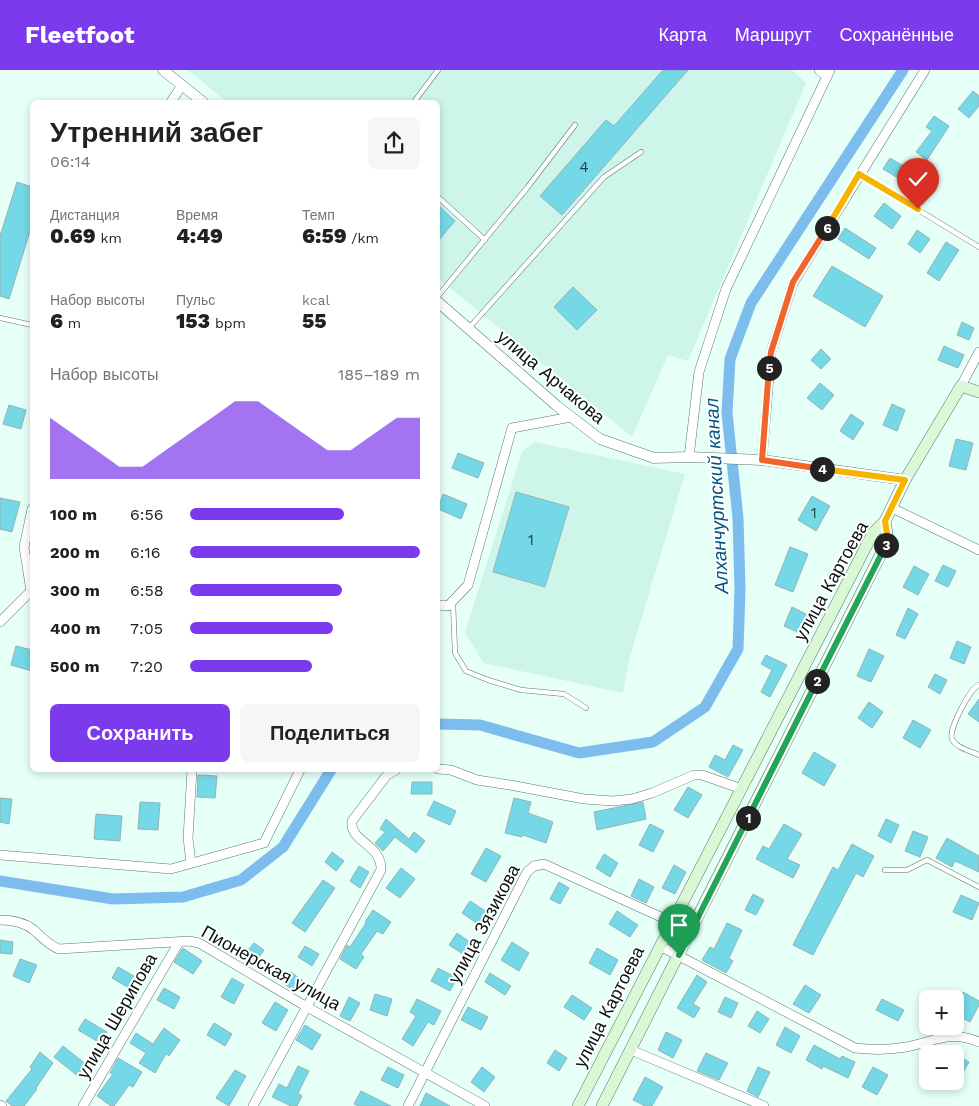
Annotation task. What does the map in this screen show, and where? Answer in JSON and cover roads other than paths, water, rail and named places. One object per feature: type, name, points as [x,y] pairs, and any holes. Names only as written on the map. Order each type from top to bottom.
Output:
[{"type":"main road","points":[[885,521],[905,480],[961,386],[979,392]]},
{"type":"main road","name":"улица Картоева","points":[[578,1106],[873,532],[885,521]]},
{"type":"main road","name":"улица Картоева","points":[[602,1106],[888,540],[885,521]]},
{"type":"street","points":[[163,70],[201,100]]},
{"type":"street","points":[[690,457],[698,372],[726,290],[828,74],[819,70]]},
{"type":"street","points":[[905,480],[762,460],[771,352],[793,282],[925,70]]},
{"type":"street","points":[[172,100],[182,85]]},
{"type":"street","name":"улица Арчакова","points":[[440,304],[571,417],[600,439],[654,458],[690,457],[762,460]]},
{"type":"street","points":[[961,386],[979,352]]},
{"type":"street","points":[[440,605],[448,606],[468,585],[512,428],[571,417]]},
{"type":"street","points":[[892,508],[979,550]]},
{"type":"street","points":[[30,518],[24,547],[30,580]]},
{"type":"street","points":[[0,622],[30,593]]},
{"type":"street","points":[[440,769],[451,770],[477,780],[584,799],[613,800],[632,798],[652,793],[694,775],[702,775],[742,789]]},
{"type":"street","points":[[191,863],[188,838],[192,772]]},
{"type":"street","points":[[0,855],[171,869],[264,843],[299,772]]},
{"type":"street","points":[[253,1106],[381,870],[381,860],[377,854],[351,827],[352,821],[387,775],[392,772]]},
{"type":"street","name":"улица Зязикова","points":[[408,1106],[527,872],[534,866],[544,864],[672,922]]},
{"type":"street","name":"Пионерская улица","points":[[0,920],[23,923],[33,929],[52,947],[59,949],[189,940],[199,943],[307,1007],[485,1106]]},
{"type":"street","name":"улица Шерипова","points":[[83,1106],[179,942]]},
{"type":"street","points":[[660,946],[855,1048],[878,1050],[907,1047],[943,1036],[969,1038],[979,1042]]},
{"type":"street","points":[[631,1050],[764,1106]]},
{"type":"lane","points":[[416,100],[438,70]]},
{"type":"lane","points":[[440,294],[527,188],[575,125]]},
{"type":"lane","points":[[468,329],[604,177],[641,152]]},
{"type":"lane","points":[[859,174],[979,247]]},
{"type":"lane","points":[[440,199],[485,240]]},
{"type":"lane","points":[[0,318],[30,325]]},
{"type":"lane","points":[[453,601],[455,652],[466,671],[521,690],[564,694],[586,708]]},
{"type":"lane","points":[[979,685],[970,692],[951,731],[952,739],[958,745],[979,755]]},
{"type":"lane","points":[[885,870],[908,870],[927,860],[979,887]]},
{"type":"waterway","name":"Алханчуртский канал","points":[[440,724],[480,725],[579,753],[653,742],[705,707],[738,649],[740,589],[738,518],[727,413],[730,359],[751,303],[903,70]]},
{"type":"waterway","name":"Алханчуртский канал","points":[[0,881],[113,899],[183,897],[241,880],[283,847],[330,772]]}]
